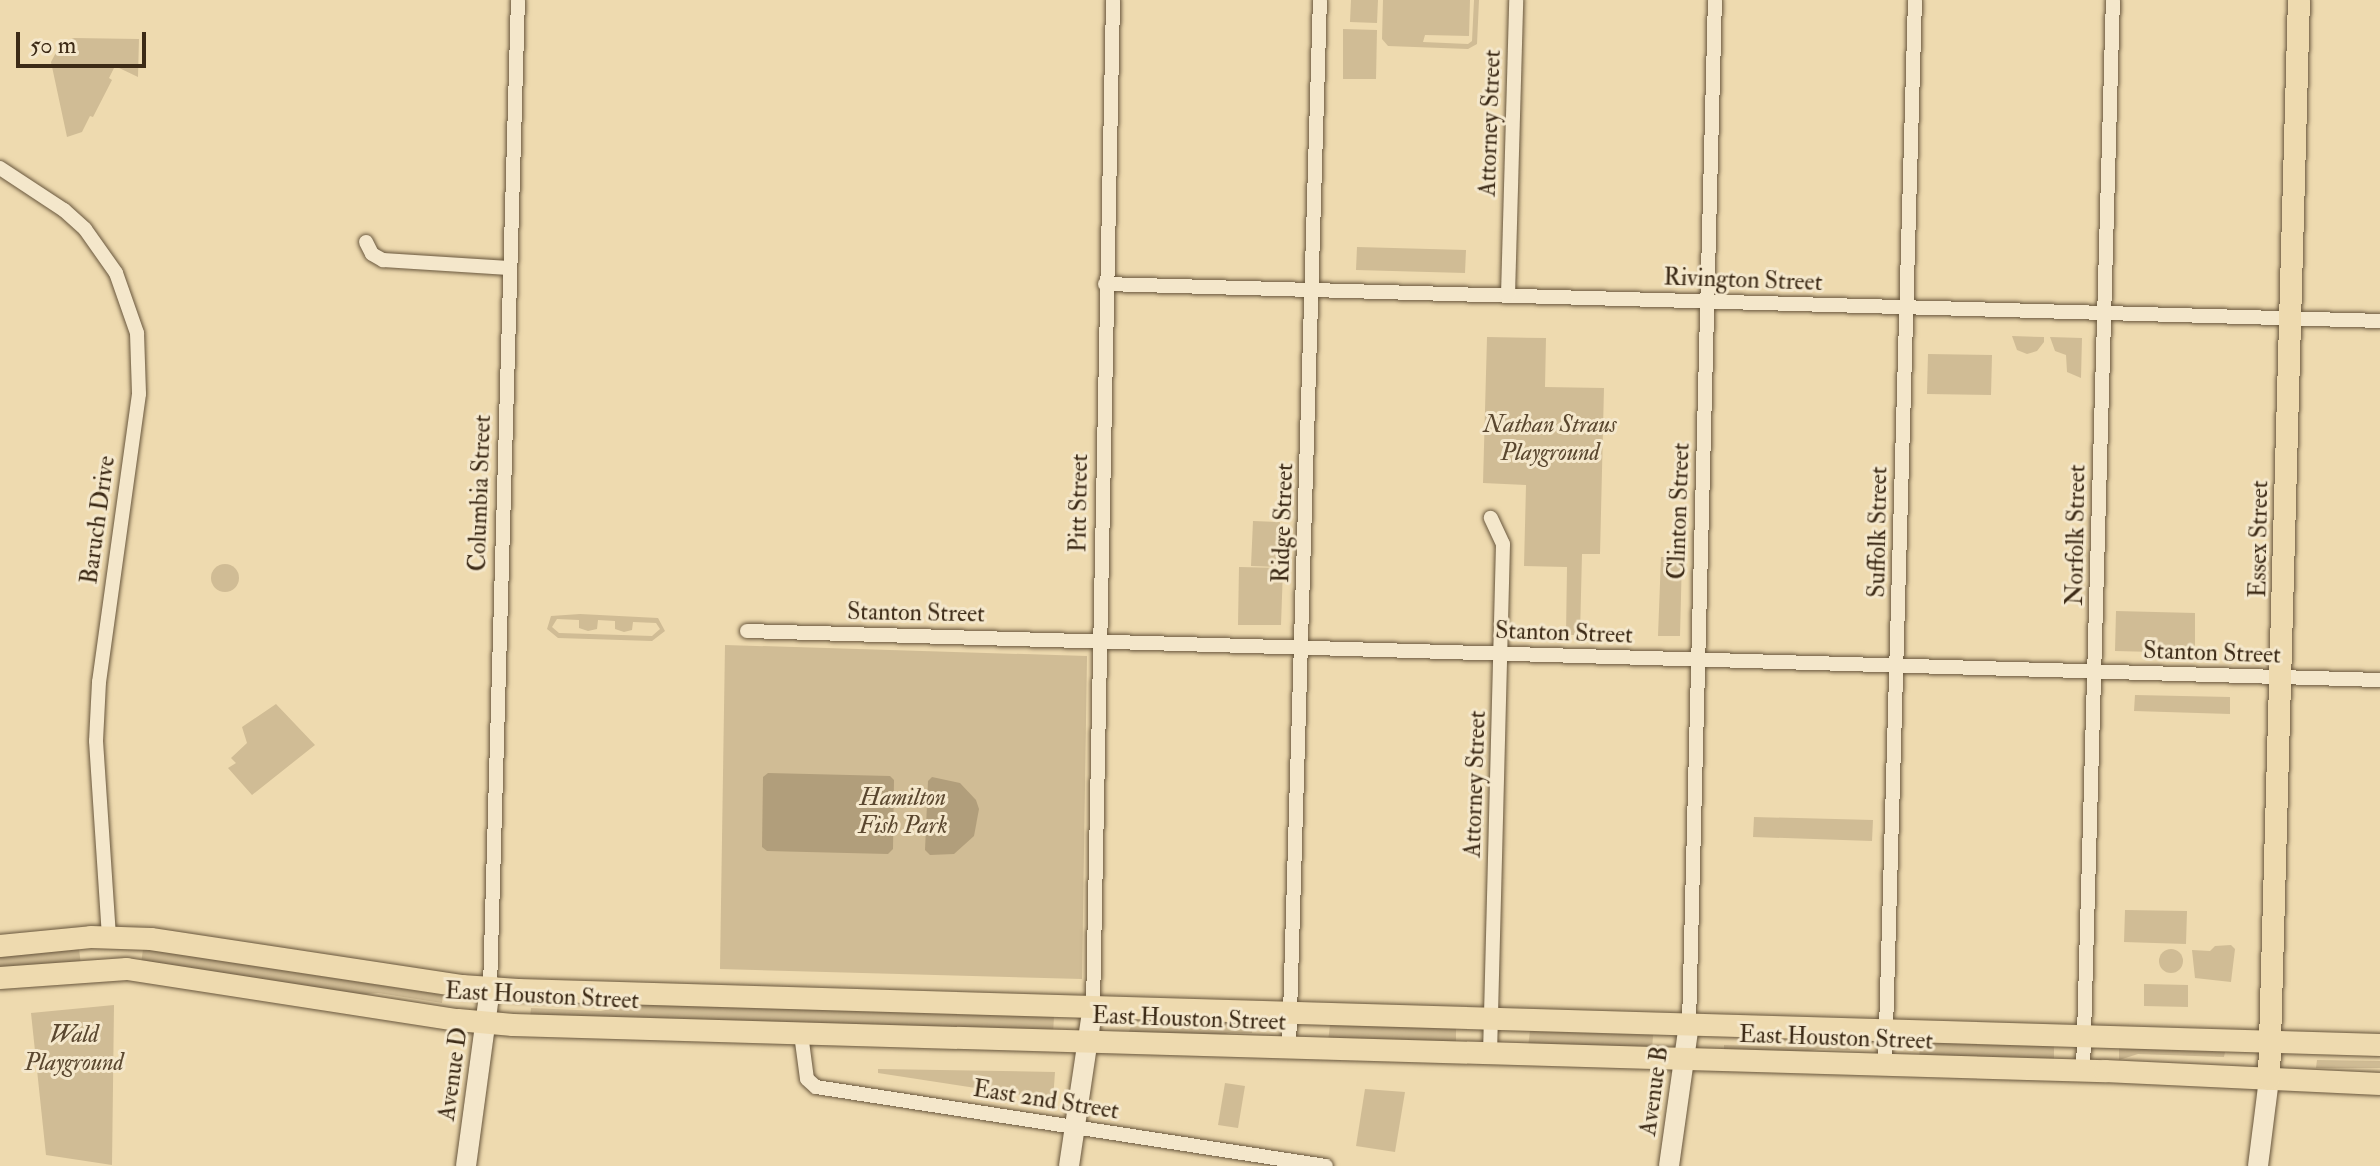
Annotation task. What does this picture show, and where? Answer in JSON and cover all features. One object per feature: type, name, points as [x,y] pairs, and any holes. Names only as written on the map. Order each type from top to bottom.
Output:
[{"type":"main road","name":"Essex Street","points":[[2269,1079],[2299,0]]},
{"type":"main road","name":"East Houston Street","points":[[0,946],[109,937],[151,939],[490,988],[2380,1045]]},
{"type":"main road","name":"East Houston Street","points":[[0,978],[127,969],[487,1023],[2083,1071],[2380,1084]]},
{"type":"street","name":"Columbia Street","points":[[490,988],[518,0]]},
{"type":"street","name":"Ridge Street","points":[[1289,1048],[1320,0]]},
{"type":"street","name":"Attorney Street","points":[[1508,295],[1516,0]]},
{"type":"street","name":"Clinton Street","points":[[1689,1024],[1715,0]]},
{"type":"street","name":"Suffolk Street","points":[[1885,1066],[1915,0]]},
{"type":"street","name":"Norfolk Street","points":[[2083,1071],[2113,0]]},
{"type":"street","name":"Pitt Street","points":[[1093,1006],[1110,3]]},
{"type":"street","name":"Baruch Drive","points":[[0,168],[52,201],[85,229],[116,273],[137,333],[139,394],[99,682],[96,741],[109,937]]},
{"type":"street","points":[[366,242],[372,254],[383,260],[509,268]]},
{"type":"street","name":"Rivington Street","points":[[1105,284],[2380,321]]},
{"type":"street","name":"Attorney Street","points":[[1490,1054],[1503,544],[1491,518]]},
{"type":"street","name":"Stanton Street","points":[[747,631],[1099,639],[2380,680]]},
{"type":"street","name":"Avenue D","points":[[466,1166],[490,988]]},
{"type":"street","points":[[1069,1166],[1093,1006]]},
{"type":"street","name":"Avenue B","points":[[1669,1166],[1689,1024]]},
{"type":"street","name":"East 2nd Street","points":[[801,1034],[807,1079],[816,1087],[1326,1166]]},
{"type":"street","points":[[2258,1166],[2269,1079]]},
{"type":"green space","points":[[1351,0],[1378,0],[1377,23],[1350,22]]},
{"type":"green space","points":[[1383,0],[1470,0],[1469,36],[1425,35],[1423,42],[1468,44],[1472,41],[1474,0],[1479,0],[1477,44],[1468,49],[1388,46],[1382,39]]},
{"type":"green space","points":[[1343,29],[1377,30],[1376,79],[1343,79]]},
{"type":"green space","points":[[74,38],[139,39],[138,77],[115,66],[109,78],[112,80],[93,117],[90,116],[82,132],[67,137],[51,62],[61,43]]},
{"type":"green space","points":[[1357,247],[1466,250],[1465,273],[1356,270]]},
{"type":"green space","points":[[2012,336],[2044,337],[2044,342],[2037,351],[2027,354],[2017,350]]},
{"type":"green space","name":"Nathan Straus Playground","points":[[1487,337],[1546,338],[1545,387],[1604,388],[1600,554],[1582,554],[1580,635],[1566,635],[1567,567],[1524,566],[1526,485],[1483,483]]},
{"type":"green space","points":[[2050,337],[2082,338],[2081,378],[2067,372],[2066,355],[2055,351]]},
{"type":"green space","points":[[1928,354],[1992,355],[1991,395],[1927,394]]},
{"type":"green space","points":[[1253,521],[1280,522],[1279,567],[1251,566]]},
{"type":"green space","points":[[1661,557],[1682,557],[1680,636],[1658,636]]},
{"type":"green space","points":[[225,564],[235,568],[239,578],[235,588],[225,592],[215,588],[211,578],[215,568]]},
{"type":"green space","points":[[1239,567],[1283,568],[1281,625],[1238,625]]},
{"type":"green space","points":[[2116,611],[2195,613],[2195,653],[2115,651]]},
{"type":"green space","points":[[580,614],[658,618],[665,631],[652,641],[558,638],[547,629],[551,616]],"holes":[[[557,619],[579,620],[579,628],[588,631],[597,629],[598,620],[615,621],[615,629],[624,632],[632,630],[633,622],[656,623],[660,629],[652,636],[559,633],[552,627]]]},
{"type":"green space","name":"Hamilton Fish Park","points":[[725,645],[1087,656],[1082,979],[720,969]]},
{"type":"green space","points":[[2135,695],[2230,697],[2230,714],[2134,711]]},
{"type":"green space","points":[[276,704],[315,745],[252,795],[228,768],[236,763],[231,758],[247,743],[242,727]]},
{"type":"green space","points":[[1754,817],[1873,820],[1872,841],[1753,837]]},
{"type":"green space","points":[[2125,910],[2187,911],[2186,944],[2124,942]]},
{"type":"green space","points":[[2231,945],[2235,949],[2231,982],[2195,978],[2192,950],[2210,951],[2215,946]]},
{"type":"green space","points":[[79,949],[81,965],[0,972],[0,955]]},
{"type":"green space","points":[[143,949],[443,995],[442,1003],[378,993],[347,996],[141,964]]},
{"type":"green space","points":[[2171,949],[2180,952],[2183,961],[2180,970],[2171,973],[2162,970],[2159,961],[2162,952]]},
{"type":"green space","points":[[2144,984],[2188,985],[2188,1007],[2144,1006]]},
{"type":"green space","points":[[634,1003],[1054,1016],[1053,1035],[530,1019],[531,1008],[601,1011]]},
{"type":"green space","name":"Wald Playground","points":[[114,1005],[112,1165],[46,1155],[31,1013]]},
{"type":"green space","points":[[1253,1022],[1252,1033],[1229,1033],[1201,1040],[1127,1037],[1131,1026],[1189,1028]]},
{"type":"green space","points":[[1330,1025],[1456,1028],[1456,1046],[1328,1042]]},
{"type":"green space","points":[[1530,1031],[1653,1035],[1652,1051],[1528,1047]]},
{"type":"green space","points":[[1818,1039],[1850,1040],[1850,1050],[1819,1049],[1785,1056],[1724,1054],[1724,1045],[1784,1047]]},
{"type":"green space","points":[[1920,1042],[2054,1046],[2054,1063],[1919,1060]]},
{"type":"green space","points":[[2119,1048],[2225,1052],[2224,1057],[2138,1054],[2119,1060]]},
{"type":"green space","points":[[2317,1060],[2380,1061],[2380,1068],[2316,1068]]},
{"type":"green space","points":[[878,1069],[1055,1072],[1053,1100],[878,1073]]},
{"type":"green space","points":[[1225,1083],[1245,1086],[1238,1128],[1218,1125]]},
{"type":"green space","points":[[1365,1089],[1405,1092],[1395,1152],[1356,1146]]},
{"type":"shaded area","points":[[768,773],[890,776],[894,780],[893,849],[888,854],[767,851],[762,847],[763,777]]},
{"type":"shaded area","points":[[932,777],[960,783],[976,800],[979,809],[974,836],[954,854],[930,855],[925,850],[928,781]]}]
